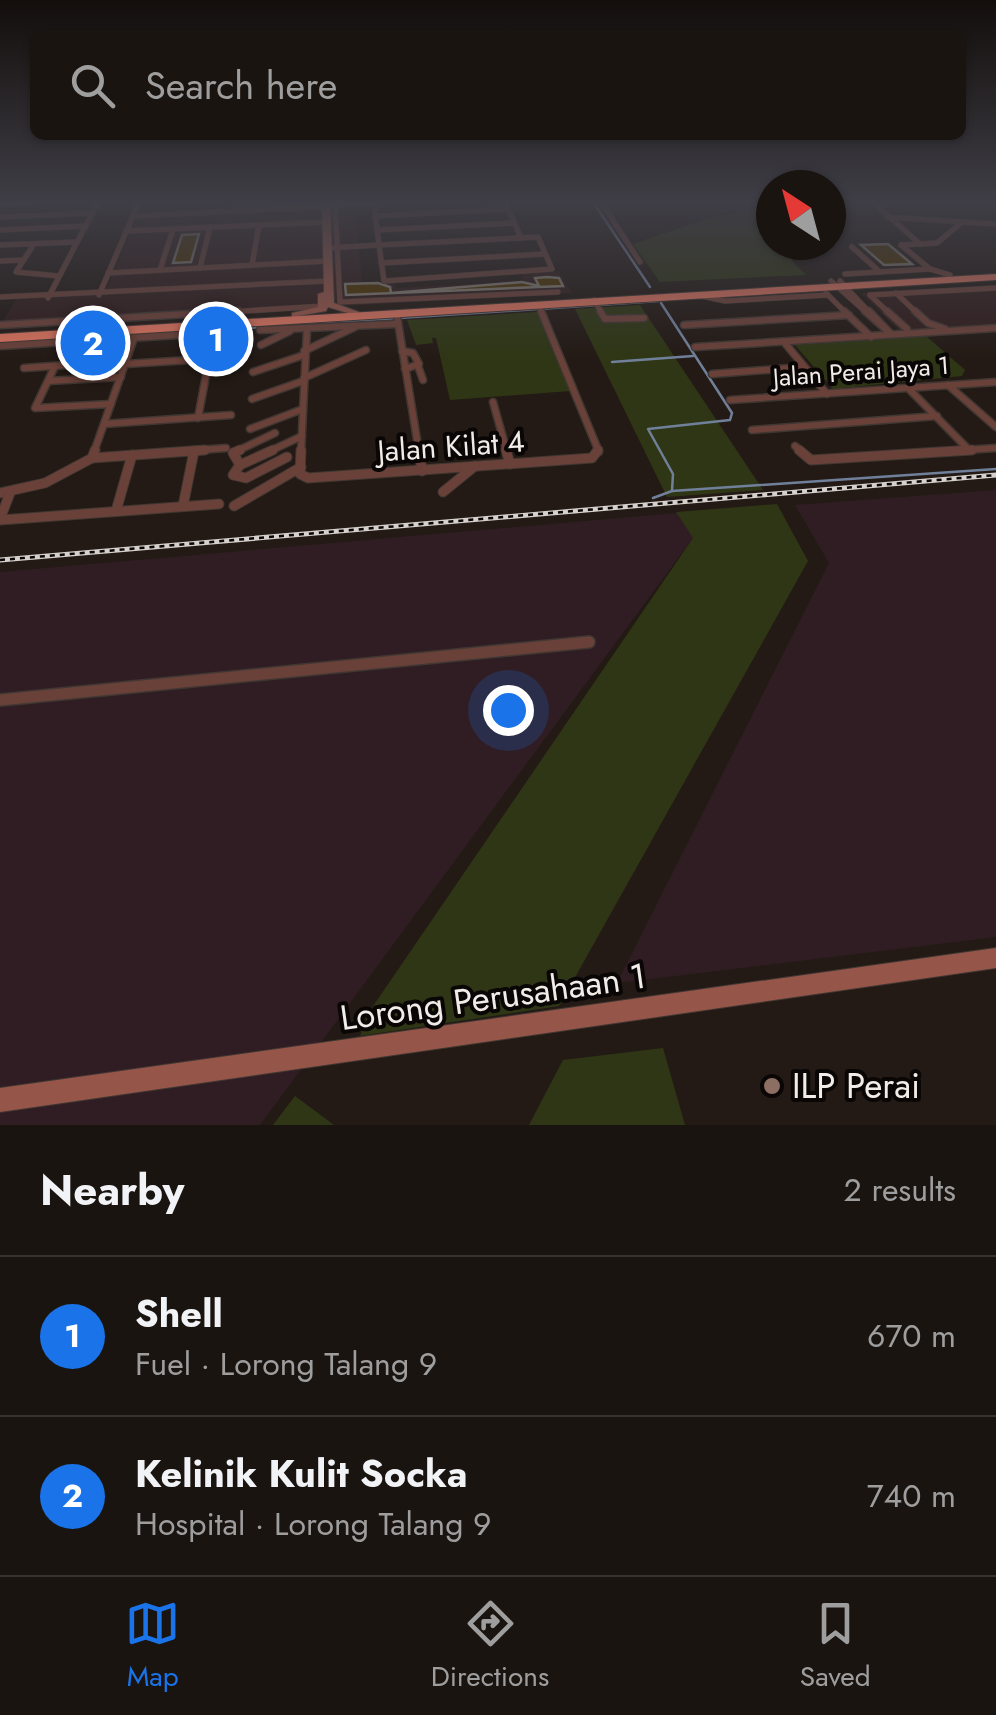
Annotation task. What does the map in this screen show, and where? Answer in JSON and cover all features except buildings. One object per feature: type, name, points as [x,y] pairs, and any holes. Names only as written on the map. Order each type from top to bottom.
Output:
[{"type":"highway","points":[[0,335],[295,315],[596,302],[835,284],[926,272],[989,279]]},
{"type":"highway","points":[[989,279],[977,284],[995,291]]},
{"type":"highway","points":[[148,328],[397,318],[835,284],[864,292],[989,279]]},
{"type":"highway","points":[[558,292],[596,302]]},
{"type":"highway","points":[[223,332],[259,326]]},
{"type":"highway","points":[[0,335],[46,327],[148,328],[180,330],[180,335]]},
{"type":"highway","points":[[0,335],[30,338],[122,327]]},
{"type":"street","points":[[27,254],[19,274],[59,276]]},
{"type":"street","points":[[48,298],[71,254]]},
{"type":"street","points":[[99,293],[116,254]]},
{"type":"street","points":[[160,270],[164,254]]},
{"type":"street","points":[[200,268],[203,254]]},
{"type":"street","points":[[252,266],[254,254]]},
{"type":"street","points":[[295,315],[320,311],[324,306],[332,254]]},
{"type":"street","points":[[380,254],[384,280],[552,269],[545,254]]},
{"type":"street","points":[[381,263],[536,254]]},
{"type":"street","points":[[635,254],[640,262]]},
{"type":"street","points":[[860,254],[880,272]]},
{"type":"street","points":[[910,254],[926,272]]},
{"type":"street","points":[[0,260],[24,260]]},
{"type":"street","points":[[108,273],[252,266],[330,274]]},
{"type":"street","points":[[523,272],[537,305]]},
{"type":"street","points":[[835,284],[880,272],[926,272]]},
{"type":"street","points":[[0,297],[48,298],[330,274]]},
{"type":"street","points":[[330,274],[340,302],[537,305],[558,292]]},
{"type":"street","points":[[330,274],[329,306],[354,312]]},
{"type":"street","points":[[864,292],[896,293],[989,279]]},
{"type":"street","points":[[835,284],[849,315],[871,337]]},
{"type":"street","points":[[835,284],[882,326],[907,330],[926,328],[928,324]]},
{"type":"street","points":[[864,292],[888,335]]},
{"type":"street","points":[[864,292],[907,330]]},
{"type":"street","points":[[896,293],[928,324],[958,331]]},
{"type":"street","points":[[596,302],[605,320],[644,318]]},
{"type":"street","name":"Jalan Kilat 4","points":[[301,467],[300,474],[308,478],[598,456],[537,305]]},
{"type":"street","points":[[0,335],[324,306]]},
{"type":"street","points":[[684,326],[849,315]]},
{"type":"street","points":[[259,326],[292,330],[358,326],[397,318],[422,471]]},
{"type":"street","points":[[253,372],[304,353],[358,326]]},
{"type":"street","points":[[871,337],[882,326]]},
{"type":"street","points":[[695,347],[996,328]]},
{"type":"street","points":[[234,506],[301,467],[307,329]]},
{"type":"street","points":[[262,345],[292,330]]},
{"type":"street","points":[[0,335],[134,338],[242,331]]},
{"type":"street","points":[[92,458],[134,338]]},
{"type":"street","points":[[784,342],[827,394]]},
{"type":"street","points":[[252,399],[304,380],[366,350]]},
{"type":"street","points":[[402,351],[415,354],[423,380]]},
{"type":"street","points":[[24,368],[239,357]]},
{"type":"street","points":[[198,418],[209,359]]},
{"type":"street","points":[[56,366],[35,408],[111,404]]},
{"type":"street","points":[[405,369],[418,366]]},
{"type":"street","points":[[712,374],[804,367]]},
{"type":"street","points":[[48,381],[120,377]]},
{"type":"street","name":"Jalan Perai Jaya 1","points":[[730,400],[996,382]]},
{"type":"street","points":[[948,385],[996,427]]},
{"type":"street","points":[[908,388],[968,449]]},
{"type":"street","points":[[493,402],[510,464]]},
{"type":"street","points":[[250,430],[302,409]]},
{"type":"street","points":[[104,424],[231,415]]},
{"type":"street","points":[[752,430],[937,416]]},
{"type":"street","points":[[240,465],[233,453],[275,433]]},
{"type":"street","points":[[287,457],[242,479],[233,475],[240,465],[302,436]]},
{"type":"street","points":[[795,446],[811,460],[996,448]]},
{"type":"street","points":[[219,504],[0,519],[5,493],[59,477],[92,458],[226,448]]},
{"type":"street","points":[[184,506],[194,450]]},
{"type":"street","points":[[116,511],[132,455]]},
{"type":"street","points":[[443,492],[475,466]]},
{"type":"street","points":[[0,700],[588,642]]},
{"type":"street","name":"Lorong Perusahaan 1","points":[[0,1100],[996,958]]},
{"type":"shaded area","points":[[121,254],[359,254],[362,283],[395,281],[396,288],[523,281],[522,274],[559,271],[572,293],[0,326],[17,298],[105,292]]},
{"type":"shaded area","points":[[996,289],[996,326],[901,333],[861,293]]},
{"type":"shaded area","points":[[996,490],[996,937],[617,983],[829,563],[795,505]]},
{"type":"shaded area","points":[[677,513],[693,538],[260,1125],[0,1125],[0,572]]},
{"type":"green space","points":[[640,254],[756,254],[756,260],[792,260],[806,275],[660,282]]},
{"type":"green space","points":[[640,305],[763,490],[667,497],[575,309]]},
{"type":"green space","points":[[537,312],[570,391],[450,400],[436,338],[432,338],[433,343],[416,345],[407,320]]},
{"type":"green space","points":[[926,336],[965,370],[962,376],[833,389],[795,345]]},
{"type":"green space","points":[[777,504],[808,561],[559,1006],[360,1036],[369,1012],[693,538],[676,512]]},
{"type":"green space","points":[[663,1048],[685,1125],[529,1125],[563,1060]]},
{"type":"green space","points":[[295,1096],[334,1125],[273,1125]]},
{"type":"waterway","points":[[628,254],[650,287]]},
{"type":"waterway","points":[[247,328],[659,301]]},
{"type":"waterway","points":[[661,303],[732,413],[730,420],[648,429],[673,474],[672,491]]},
{"type":"waterway","points":[[120,335],[163,332]]},
{"type":"waterway","points":[[612,362],[693,356]]},
{"type":"waterway","points":[[672,491],[996,469]]},
{"type":"waterway","points":[[653,498],[672,491]]},
{"type":"railway","points":[[0,560],[996,475]]},
{"type":"place","name":"Shell","points":[[216,339]]},
{"type":"place","name":"Kelinik Kulit Socka","points":[[93,343]]},
{"type":"place","name":"ILP Perai","points":[[772,1086]]}]
